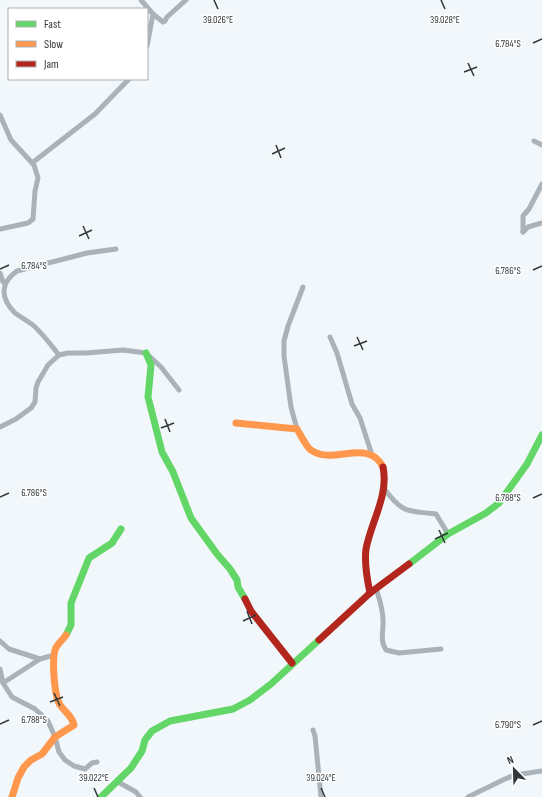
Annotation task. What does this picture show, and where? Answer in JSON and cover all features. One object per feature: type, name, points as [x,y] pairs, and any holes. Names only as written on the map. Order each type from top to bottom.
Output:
[{"type":"street","points":[[141,0],[147,8]]},
{"type":"street","points":[[148,9],[152,14],[163,22],[186,0]]},
{"type":"street","points":[[148,40],[152,14]]},
{"type":"street","points":[[32,163],[95,114],[128,80]]},
{"type":"street","points":[[0,115],[11,140],[34,165],[38,178],[35,191],[33,219],[28,223],[0,229]]},
{"type":"street","points":[[534,141],[542,145]]},
{"type":"street","points":[[542,184],[529,209],[523,216],[523,232],[528,227],[542,223]]},
{"type":"street","points":[[59,355],[30,323],[14,312],[3,300],[0,294],[3,282],[17,271],[87,253],[116,249]]},
{"type":"street","points":[[0,273],[3,282]]},
{"type":"street","points":[[303,287],[288,326],[284,341],[284,356],[290,407],[297,429],[304,438],[308,449],[313,452],[325,455],[365,453],[372,455],[382,466],[384,472],[383,486],[381,498],[366,545],[365,569],[384,620],[382,644],[386,650],[399,653],[441,649]]},
{"type":"street","points":[[330,337],[337,353],[352,404],[360,418],[372,455]]},
{"type":"street","points":[[0,427],[16,419],[31,408],[35,402],[38,382],[48,365],[59,355],[68,353],[86,353],[110,350],[146,353],[154,359],[179,390]]},
{"type":"street","points":[[146,353],[151,365],[148,397],[162,452],[173,472],[188,512],[217,554],[230,569],[237,580],[238,588],[251,611],[292,663]]},
{"type":"street","points":[[236,423],[297,429]]},
{"type":"street","points":[[101,797],[131,768],[142,751],[145,740],[152,731],[170,721],[233,709],[250,700],[271,684],[292,663],[373,590],[448,534],[486,513],[499,503],[527,464],[542,435]]},
{"type":"street","points":[[383,486],[393,501],[404,510],[436,514],[448,534]]},
{"type":"street","points":[[12,797],[18,778],[24,767],[31,760],[42,754],[55,737],[75,723],[57,699],[54,655],[56,648],[68,633],[71,625],[71,603],[89,558],[112,543],[121,529]]},
{"type":"street","points":[[0,641],[9,649],[40,659]]},
{"type":"street","points":[[3,683],[40,659],[54,655]]},
{"type":"street","points":[[0,669],[3,683],[12,697],[35,709],[48,721],[55,737],[59,752],[66,760],[74,766],[85,769],[92,763],[97,762]]},
{"type":"street","points":[[313,730],[315,736],[321,797]]},
{"type":"street","points":[[468,797],[510,777],[542,771]]},
{"type":"street","points":[[118,782],[136,792],[140,797]]},
{"type":"traffic: fast","points":[[146,353],[151,365],[148,397],[162,452],[173,472],[191,518],[217,554],[230,569],[237,580],[238,587],[245,599]]},
{"type":"traffic: fast","points":[[409,564],[448,534],[486,513],[499,503],[527,464],[542,435]]},
{"type":"traffic: fast","points":[[66,635],[71,625],[71,603],[89,558],[112,543],[121,529]]},
{"type":"traffic: fast","points":[[101,797],[131,768],[142,751],[145,740],[152,731],[170,721],[233,709],[250,700],[271,684],[319,640]]},
{"type":"traffic: slow","points":[[236,423],[297,429],[309,449],[320,454],[368,454],[376,458],[383,467]]},
{"type":"traffic: slow","points":[[12,797],[18,778],[24,767],[31,760],[42,754],[55,737],[74,725],[72,719],[60,705],[56,694],[54,678],[55,650],[66,635]]},
{"type":"traffic: jam","points":[[370,593],[365,555],[368,539],[382,498],[384,488],[383,467]]},
{"type":"traffic: jam","points":[[319,640],[370,593],[409,564]]},
{"type":"traffic: jam","points":[[245,599],[251,611],[292,663]]}]
